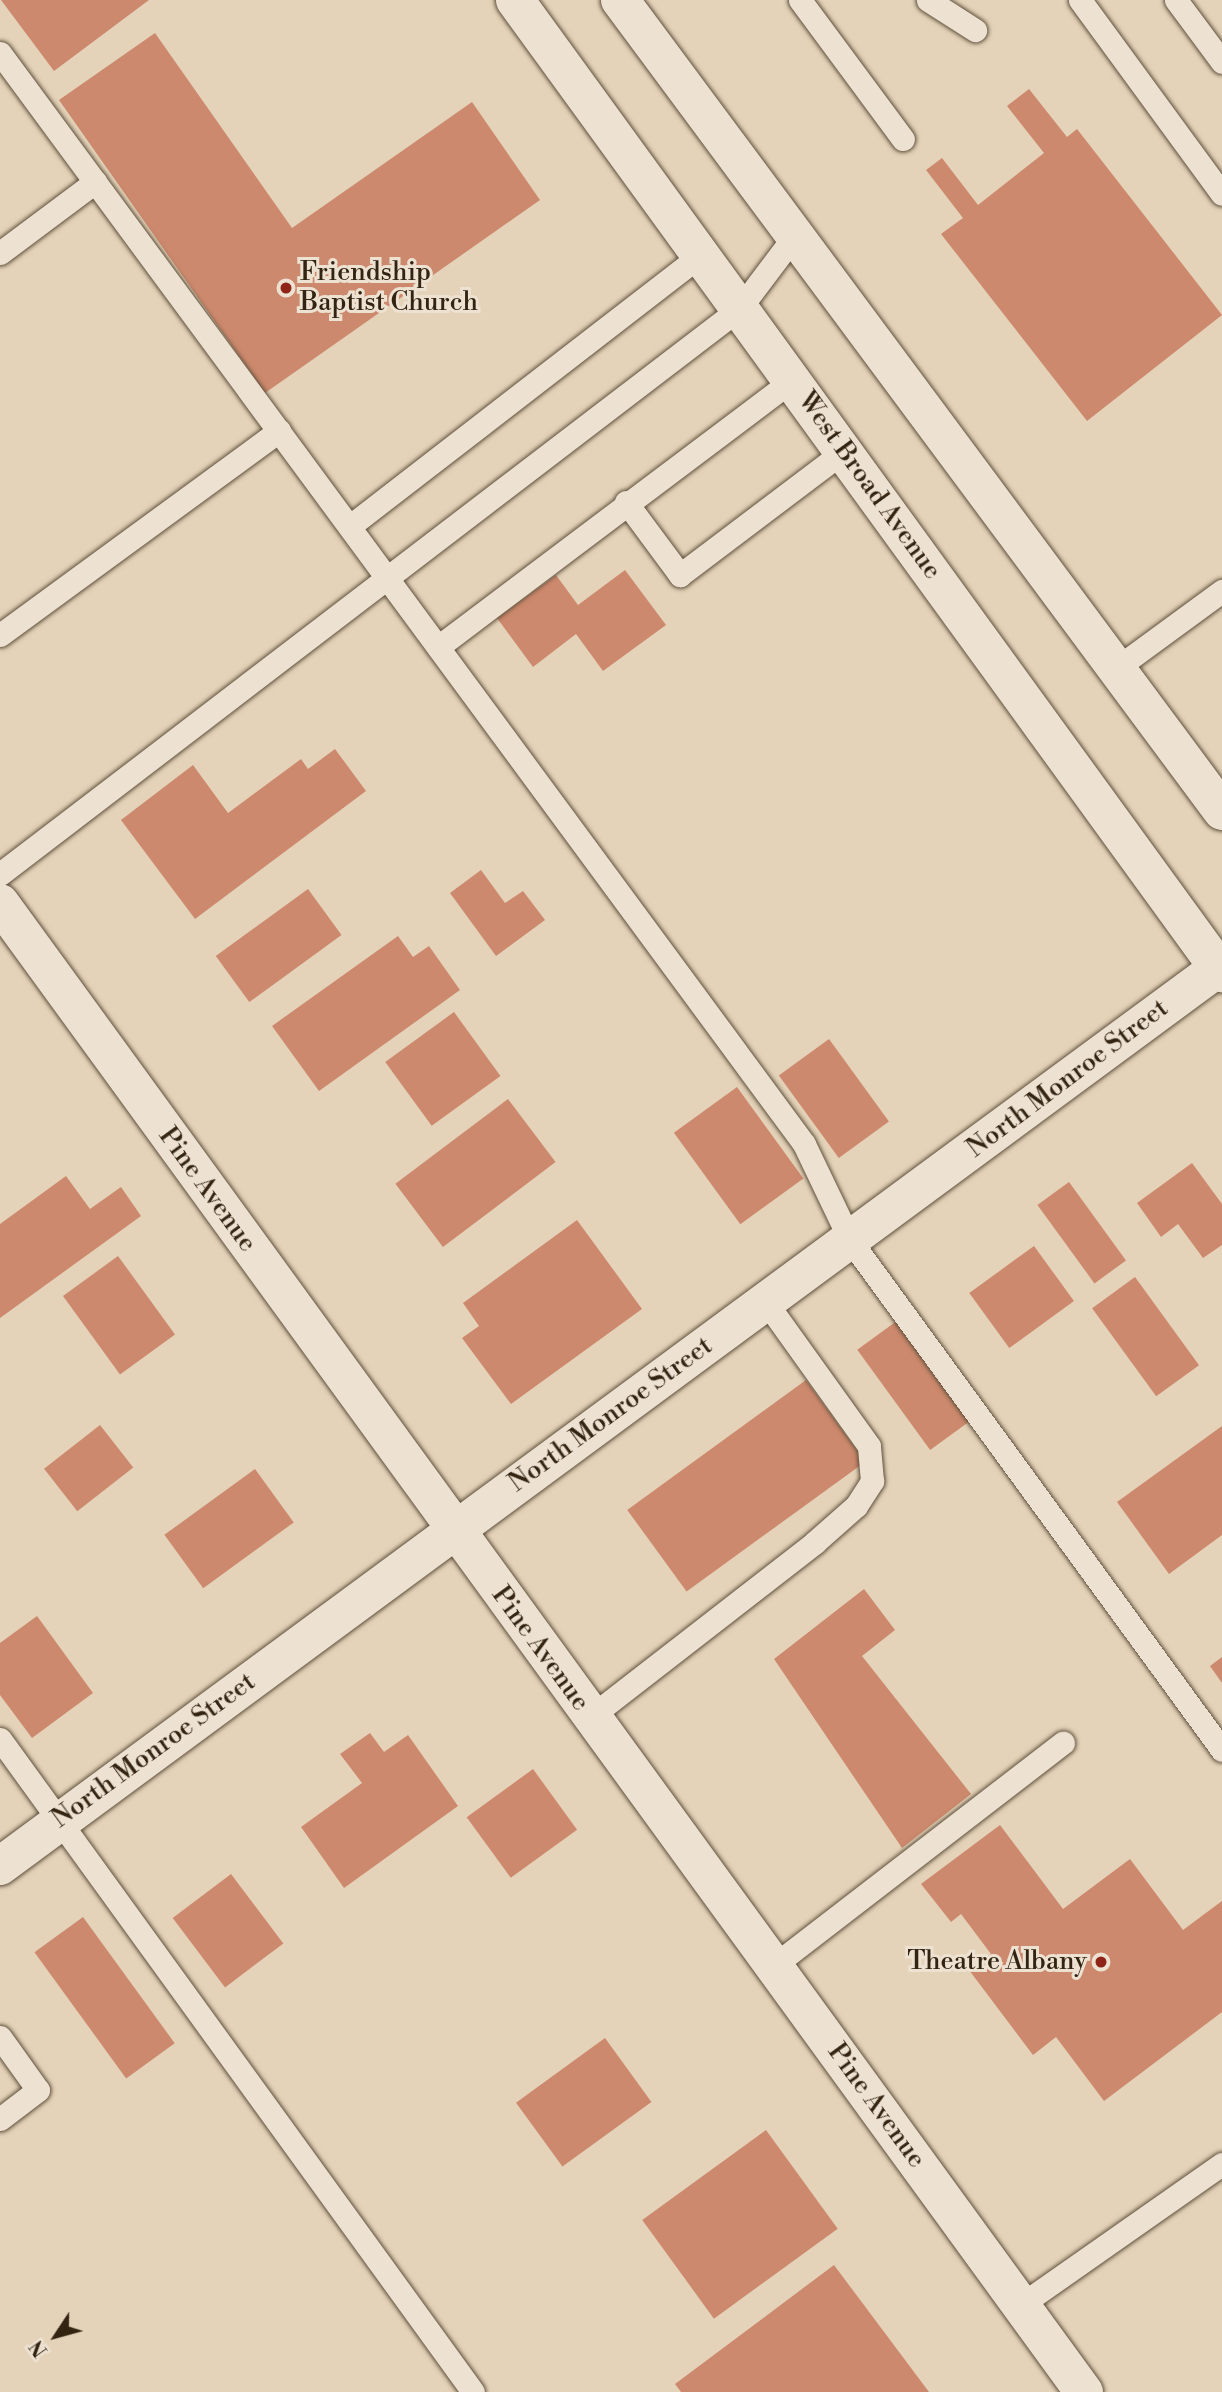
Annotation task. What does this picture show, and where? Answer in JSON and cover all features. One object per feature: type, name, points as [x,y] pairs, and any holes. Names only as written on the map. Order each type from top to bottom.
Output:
[{"type":"main road","name":"West Broad Avenue","points":[[515,0],[1221,968]]},
{"type":"main road","points":[[620,0],[1118,667],[1222,811]]},
{"type":"main road","name":"Pine Avenue","points":[[0,903],[453,1531],[1084,2392]]},
{"type":"main road","name":"North Monroe Street","points":[[0,1866],[1221,968]]},
{"type":"lane","points":[[800,0],[903,139]]},
{"type":"lane","points":[[928,0],[975,30]]},
{"type":"lane","points":[[1080,0],[1222,194]]},
{"type":"lane","points":[[1176,0],[1222,62]]},
{"type":"lane","points":[[0,53],[804,1144],[850,1240],[1222,1750]]},
{"type":"lane","points":[[0,253],[95,182]]},
{"type":"lane","points":[[0,874],[389,580],[740,308],[795,235]]},
{"type":"lane","points":[[350,526],[701,256]]},
{"type":"lane","points":[[438,647],[626,502],[792,380]]},
{"type":"lane","points":[[0,635],[279,431]]},
{"type":"lane","points":[[626,502],[680,575],[844,451]]},
{"type":"lane","points":[[1118,667],[1222,591]]},
{"type":"lane","points":[[590,1717],[814,1543],[856,1506],[872,1481],[869,1446],[766,1302]]},
{"type":"lane","points":[[0,1739],[473,2392]]},
{"type":"lane","points":[[773,1965],[1063,1743]]},
{"type":"lane","points":[[0,2037],[38,2090],[0,2119]]},
{"type":"lane","points":[[1021,2304],[1222,2164]]},
{"type":"building","points":[[1,0],[149,0],[54,71]]},
{"type":"building","points":[[155,33],[292,228],[472,102],[540,200],[265,393],[59,100]]},
{"type":"building","points":[[1029,89],[1067,137],[1077,129],[1222,315],[1087,421],[941,234],[963,218],[926,170],[942,158],[978,205],[1044,153],[1007,106]]},
{"type":"building","points":[[625,570],[666,625],[603,671],[576,634],[533,667],[497,618],[556,575],[578,605]]},
{"type":"building","points":[[335,749],[366,791],[195,919],[121,820],[193,765],[228,813],[301,759],[308,769]]},
{"type":"building","points":[[481,870],[505,903],[523,891],[545,920],[496,956],[450,893]]},
{"type":"building","points":[[308,889],[342,935],[249,1002],[216,956]]},
{"type":"building","points":[[398,936],[413,957],[429,946],[460,990],[319,1091],[272,1026]]},
{"type":"building","points":[[454,1012],[500,1076],[432,1126],[385,1062]]},
{"type":"building","points":[[829,1039],[889,1122],[839,1158],[779,1075]]},
{"type":"building","points":[[737,1087],[803,1178],[740,1224],[674,1133]]},
{"type":"building","points":[[508,1099],[556,1162],[443,1247],[395,1184]]},
{"type":"building","points":[[1192,1163],[1222,1204],[1222,1245],[1203,1258],[1178,1224],[1161,1237],[1137,1203]]},
{"type":"building","points":[[66,1176],[90,1209],[121,1187],[141,1216],[0,1318],[0,1224]]},
{"type":"building","points":[[1069,1182],[1126,1260],[1094,1283],[1037,1205]]},
{"type":"building","points":[[577,1220],[642,1309],[511,1404],[462,1338],[479,1326],[463,1303]]},
{"type":"building","points":[[1034,1246],[1074,1301],[1009,1348],[969,1293]]},
{"type":"building","points":[[118,1256],[175,1334],[120,1374],[63,1296]]},
{"type":"building","points":[[1135,1277],[1199,1365],[1156,1396],[1092,1308]]},
{"type":"building","points":[[905,1315],[978,1415],[930,1450],[857,1350]]},
{"type":"building","points":[[806,1380],[865,1462],[687,1592],[627,1510]]},
{"type":"building","points":[[100,1425],[133,1468],[77,1511],[44,1469]]},
{"type":"building","points":[[1222,1426],[1222,1535],[1169,1574],[1117,1502]]},
{"type":"building","points":[[255,1469],[294,1522],[203,1588],[164,1535]]},
{"type":"building","points":[[864,1589],[895,1630],[862,1656],[971,1794],[902,1848],[774,1659]]},
{"type":"building","points":[[37,1616],[93,1693],[32,1738],[0,1695],[0,1643]]},
{"type":"building","points":[[1222,1657],[1222,1683],[1210,1666]]},
{"type":"building","points":[[370,1733],[384,1752],[408,1735],[458,1806],[344,1888],[301,1827],[362,1783],[340,1754]]},
{"type":"building","points":[[533,1769],[577,1830],[511,1878],[467,1817]]},
{"type":"building","name":"Theatre Albany","points":[[1000,1825],[1063,1909],[1130,1859],[1183,1930],[1222,1901],[1222,2012],[1104,2101],[1056,2037],[1033,2055],[969,1970],[991,1954],[961,1914],[951,1922],[921,1884]]},
{"type":"building","points":[[231,1874],[283,1943],[225,1987],[173,1918]]},
{"type":"building","points":[[83,1917],[175,2043],[126,2078],[34,1952]]},
{"type":"building","points":[[605,2038],[651,2102],[562,2167],[516,2103]]},
{"type":"building","points":[[766,2130],[838,2229],[714,2319],[642,2220]]},
{"type":"building","points":[[834,2265],[929,2392],[681,2392],[675,2384]]},
{"type":"place","name":"Friendship Baptist Church","points":[[286,288]]},
{"type":"place","name":"Theatre Albany","points":[[1101,1962]]}]
